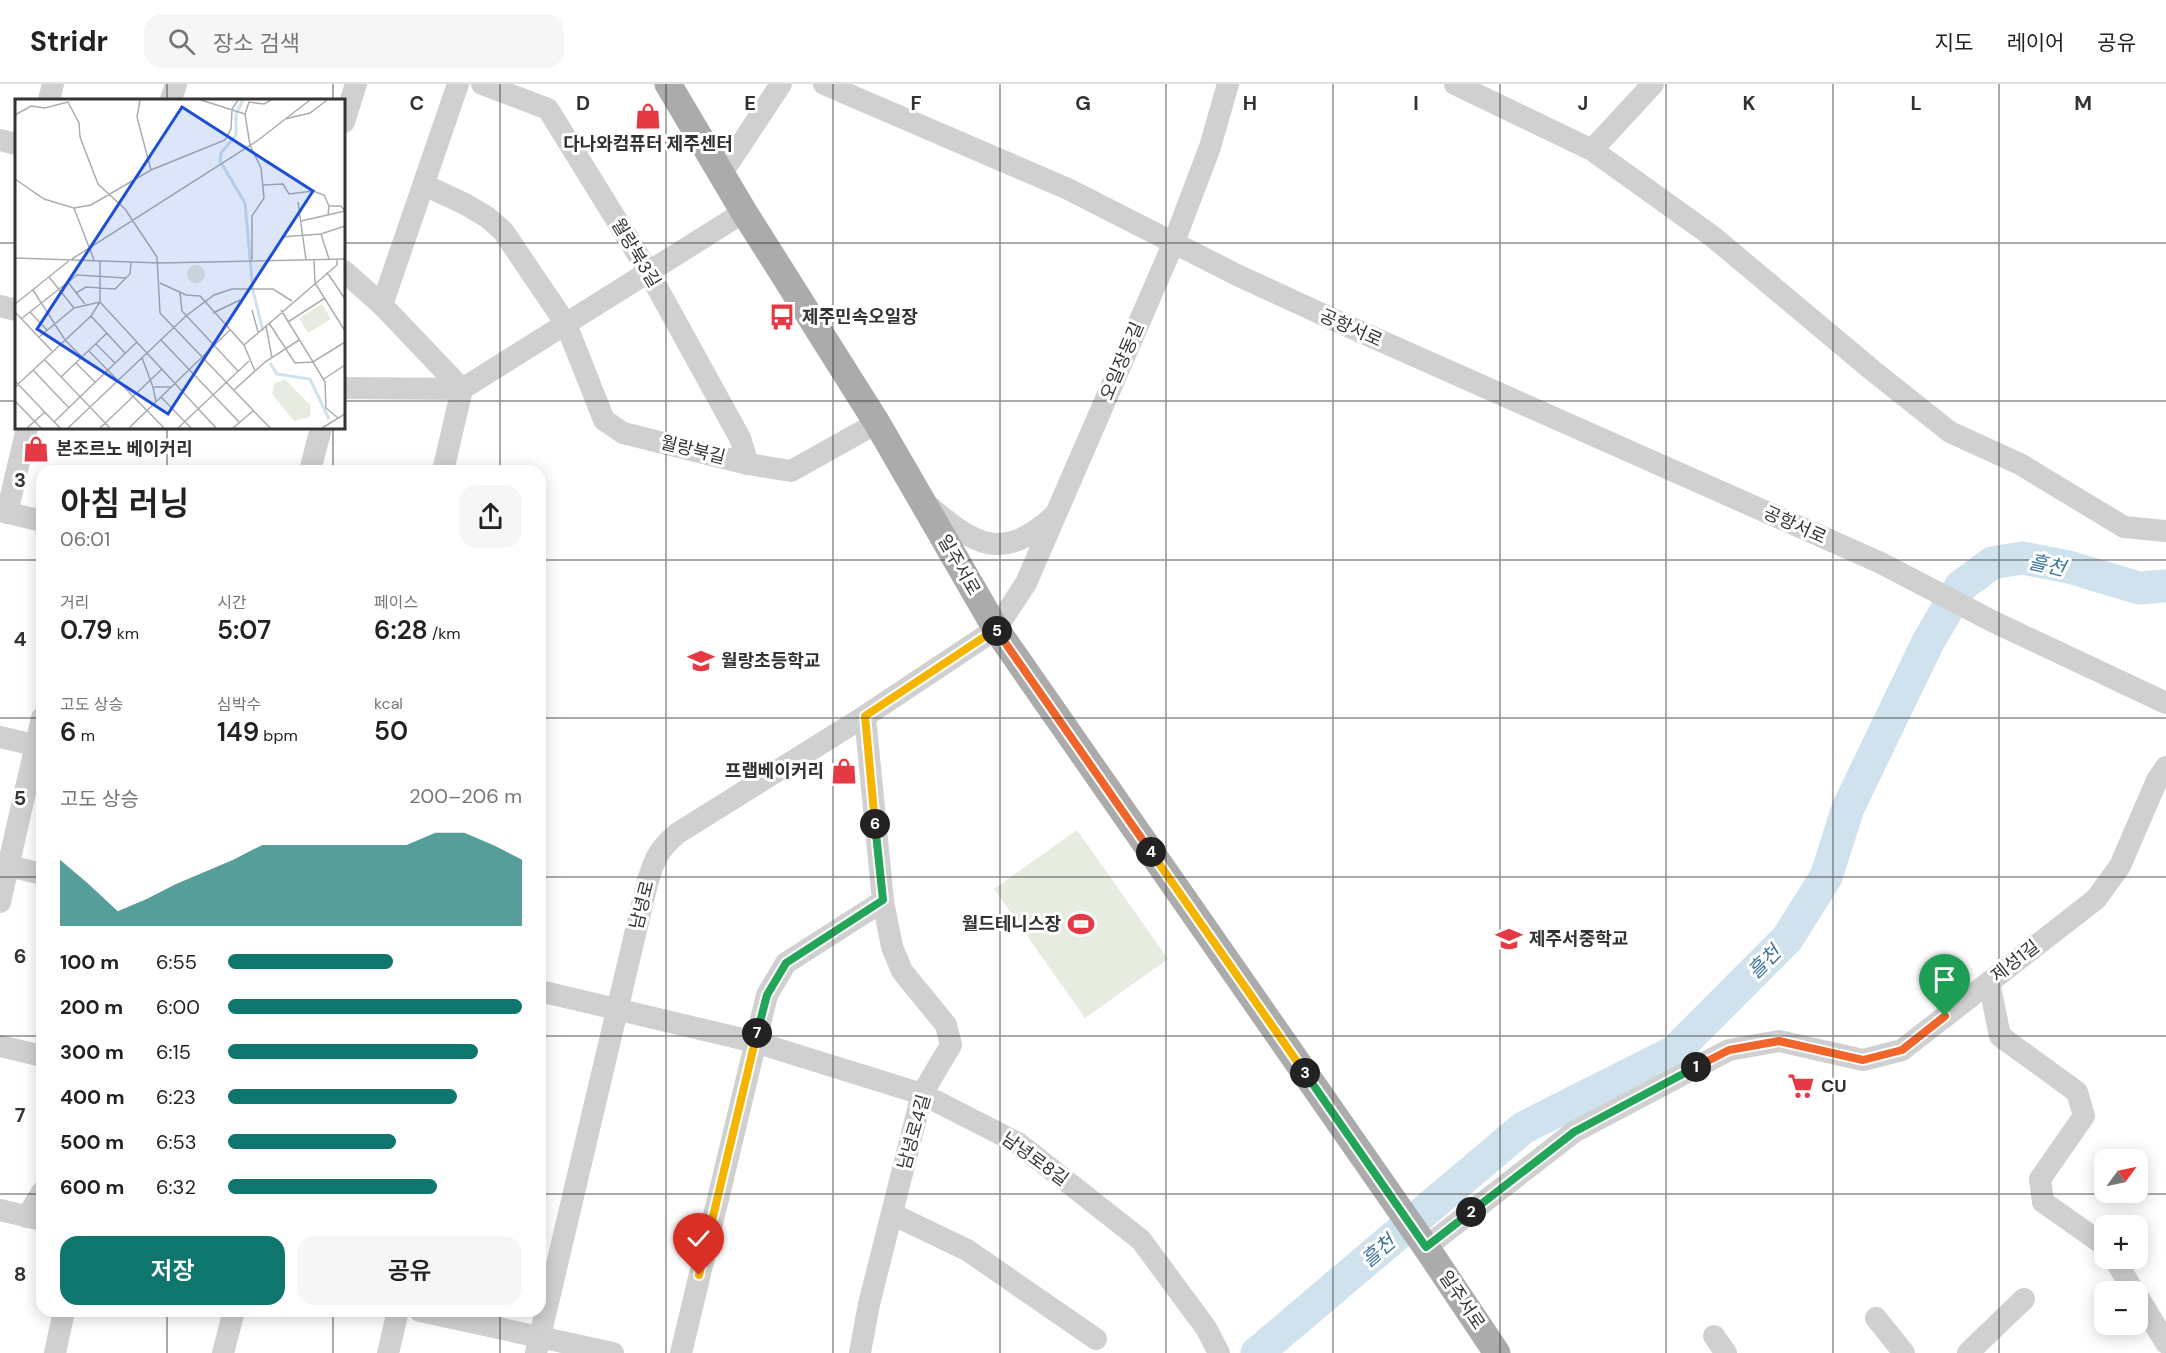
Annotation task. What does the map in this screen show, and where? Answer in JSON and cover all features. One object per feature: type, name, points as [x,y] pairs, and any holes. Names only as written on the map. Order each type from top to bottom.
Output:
[{"type":"main road","name":"일주서로","points":[[668,84],[744,212],[876,423],[996,629],[1426,1247],[1497,1353]]},
{"type":"street","points":[[49,99],[53,84]]},
{"type":"street","points":[[171,99],[176,84]]},
{"type":"street","points":[[345,119],[356,84]]},
{"type":"street","points":[[382,305],[458,84]]},
{"type":"street","name":"월랑북3길","points":[[482,84],[548,109],[648,271],[741,438],[748,464]]},
{"type":"street","points":[[722,173],[781,84]]},
{"type":"street","name":"공항서로","points":[[824,84],[1068,189],[1237,275],[1354,329],[1887,566],[1994,622],[2166,703]]},
{"type":"street","name":"오일장동길","points":[[996,629],[1026,583],[1174,242],[1210,147],[1228,84]]},
{"type":"street","points":[[1455,84],[1592,150],[1712,236],[1950,432],[2020,464],[2124,527],[2166,531]]},
{"type":"street","points":[[1592,150],[1653,84]]},
{"type":"street","points":[[0,140],[15,144]]},
{"type":"street","name":"월랑북길","points":[[424,185],[465,204],[487,217],[503,231],[566,324],[604,420],[623,433],[748,464],[791,471],[876,423]]},
{"type":"street","points":[[345,388],[462,389],[744,212]]},
{"type":"street","points":[[345,272],[382,305],[462,389]]},
{"type":"street","points":[[0,306],[15,310]]},
{"type":"street","points":[[444,465],[462,389]]},
{"type":"street","points":[[27,429],[3,512],[36,520]]},
{"type":"street","points":[[312,465],[321,429]]},
{"type":"street","points":[[919,497],[962,530],[991,545],[1002,545],[1029,535],[1055,515]]},
{"type":"street","name":"남녕로","points":[[546,1312],[617,1009],[651,869],[657,854],[664,844],[678,833],[865,716],[996,629]]},
{"type":"street","name":"남녕로4길","points":[[860,1353],[869,1304],[922,1094],[951,1045],[946,1025],[902,971],[892,947],[883,900],[865,716]]},
{"type":"street","points":[[0,737],[36,745]]},
{"type":"street","points":[[0,902],[4,865],[36,756]]},
{"type":"street","name":"제성1길","points":[[1426,1247],[1574,1132],[1729,1050],[1779,1041],[1863,1060],[1902,1050],[2096,899],[2120,866],[2157,780],[2166,767]]},
{"type":"street","points":[[4,865],[36,872]]},
{"type":"street","points":[[681,1353],[767,995],[786,963],[883,900]]},
{"type":"street","points":[[1989,982],[2000,1036],[2077,1092],[2084,1116],[2040,1179],[2043,1202],[2094,1238]]},
{"type":"street","name":"남녕로8길","points":[[546,992],[755,1042],[922,1094],[1018,1143],[1141,1240],[1206,1328],[1219,1353]]},
{"type":"street","points":[[0,1046],[36,1055]]},
{"type":"street","points":[[0,1210],[34,1218]]},
{"type":"street","points":[[892,1214],[967,1250],[1096,1339]]},
{"type":"street","points":[[1968,1353],[2024,1299]]},
{"type":"street","points":[[2148,1313],[2166,1343]]},
{"type":"street","points":[[55,1353],[63,1317]]},
{"type":"street","points":[[223,1353],[232,1317]]},
{"type":"street","points":[[388,1353],[397,1317]]},
{"type":"street","points":[[440,1317],[538,1346],[613,1353]]},
{"type":"street","name":"남녕로","points":[[538,1346],[545,1317]]},
{"type":"street","points":[[1876,1318],[1904,1353]]},
{"type":"shaded area","name":"월드테니스장","points":[[1077,830],[1168,959],[1085,1018],[994,889]]},
{"type":"waterway","name":"흘천","points":[[1257,1353],[1523,1128],[1674,1052],[1787,939],[1826,877],[1848,808],[1928,642],[1961,586],[1992,563],[2022,558],[2069,567],[2139,588],[2166,586]]},
{"type":"place","name":"다나와컴퓨터 제주센터","points":[[648,116]]},
{"type":"place","name":"제주민속오일장","points":[[782,317]]},
{"type":"place","name":"본조르노 베이커리","points":[[36,449]]},
{"type":"place","name":"월랑초등학교","points":[[701,661]]},
{"type":"place","name":"프랩베이커리","points":[[844,771]]},
{"type":"place","name":"월드테니스장","points":[[1081,924]]},
{"type":"place","name":"제주서중학교","points":[[1509,939]]},
{"type":"place","name":"CU","points":[[1801,1086]]},
{"type":"route","points":[[699,1275],[767,995],[786,963],[883,900],[865,716],[996,629],[1426,1247],[1574,1132],[1729,1050],[1779,1041],[1863,1060],[1902,1050],[1945,1016]]}]
